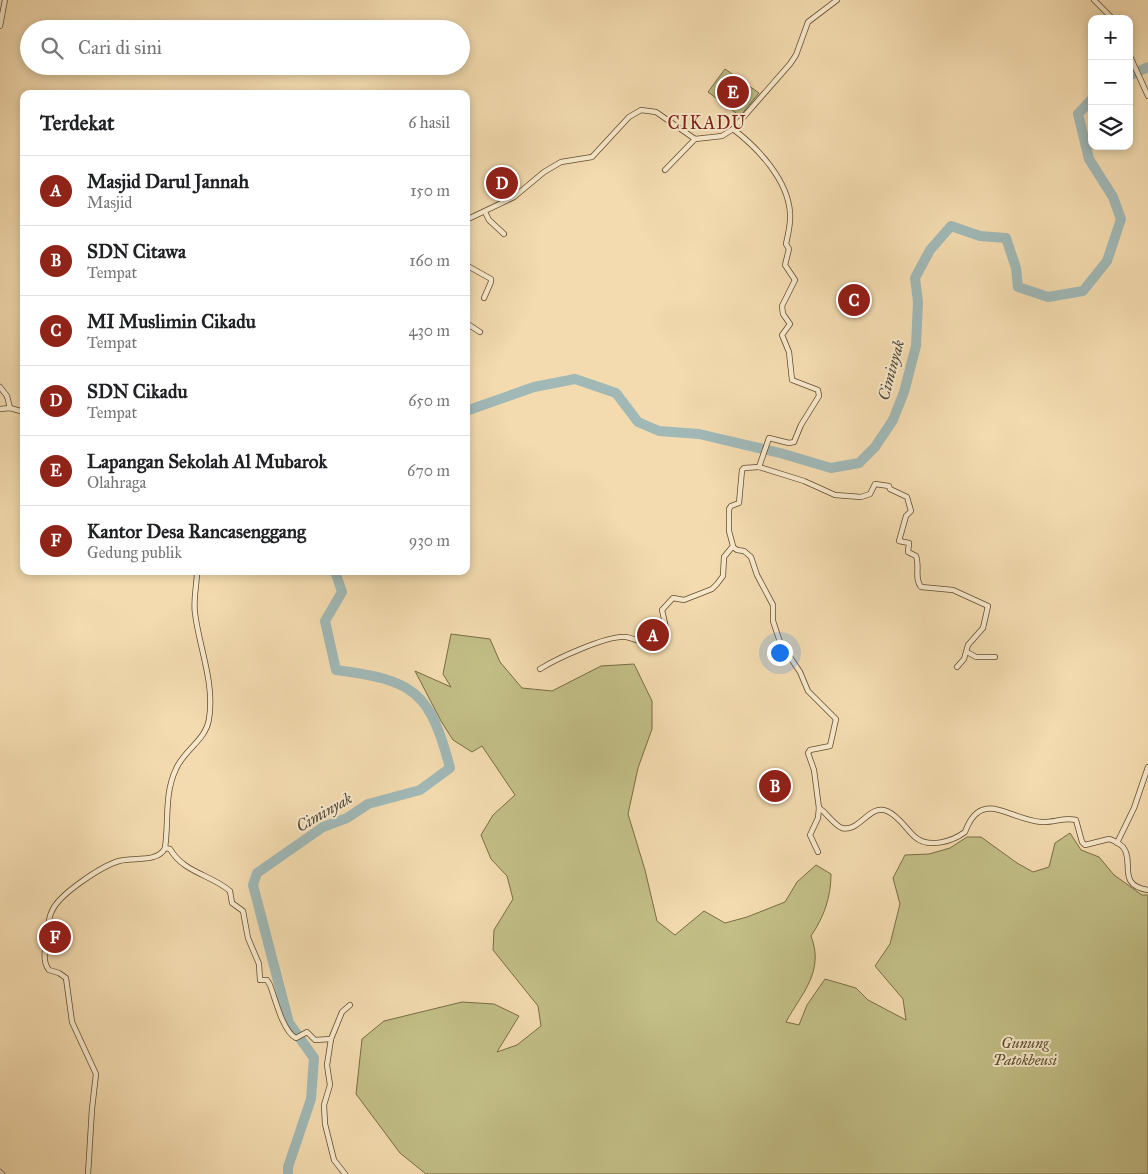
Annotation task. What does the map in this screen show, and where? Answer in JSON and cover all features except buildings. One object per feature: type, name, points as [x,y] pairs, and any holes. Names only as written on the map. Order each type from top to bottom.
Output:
[{"type":"street","points":[[0,26],[5,0]]},
{"type":"street","points":[[665,170],[695,139],[722,136],[733,130],[790,64],[808,22],[837,0]]},
{"type":"street","points":[[1094,0],[1109,15]]},
{"type":"street","points":[[1132,60],[1148,96]]},
{"type":"street","points":[[470,218],[514,197],[544,172],[561,162],[592,157],[629,118],[641,110],[656,112],[695,139]]},
{"type":"street","points":[[733,130],[756,149],[786,195],[790,214],[786,244],[789,249],[785,265],[786,270],[795,280],[783,302],[783,314],[790,324],[782,335],[789,352],[792,380],[818,390],[820,393],[792,444],[767,439],[759,467]]},
{"type":"street","points":[[486,212],[489,220],[504,234]]},
{"type":"street","points":[[470,267],[491,279],[492,282],[484,298]]},
{"type":"street","points":[[470,326],[480,332]]},
{"type":"street","points":[[0,387],[6,396],[10,408]]},
{"type":"street","points":[[0,409],[10,408],[20,411]]},
{"type":"street","points":[[733,547],[729,531],[729,509],[731,506],[740,503],[744,468],[759,467],[804,481],[835,496],[861,497],[870,494],[875,484],[889,486],[890,489],[907,497],[911,511],[906,516],[899,541],[909,544],[908,552],[916,556],[918,562],[916,581],[921,587],[953,590],[988,606],[983,628],[968,645],[966,652],[956,667]]},
{"type":"street","points":[[540,669],[568,654],[613,639],[626,637],[645,642],[660,636],[666,628],[662,613],[664,606],[673,598],[684,600],[712,589],[722,579],[724,557],[733,547]]},
{"type":"street","points":[[733,547],[744,551],[751,557],[757,575],[773,605],[773,621],[780,642],[800,672],[808,691],[836,719],[830,746],[810,750],[808,753],[814,770],[819,808],[818,818],[810,835],[818,852]]},
{"type":"street","points":[[88,1174],[96,1074],[72,1022],[66,978],[50,970],[45,962],[50,916],[56,905],[88,878],[118,861],[153,858],[163,852],[165,848],[168,798],[174,774],[182,759],[205,730],[210,717],[206,661],[194,604],[197,575]]},
{"type":"street","points":[[966,652],[976,657],[995,657]]},
{"type":"street","points":[[1117,844],[1134,808],[1148,767]]},
{"type":"street","points":[[819,808],[843,828],[849,828],[857,824],[875,811],[887,811],[903,823],[914,837],[940,843],[965,832],[972,816],[984,809],[996,809],[1041,822],[1076,820],[1082,842],[1085,844],[1109,838],[1122,846],[1126,853],[1126,872],[1131,882],[1139,888],[1148,890]]},
{"type":"street","points":[[165,848],[170,848],[175,857],[188,865],[193,872],[214,879],[230,891],[232,903],[243,912],[247,923],[248,938],[259,964],[260,980],[269,982],[286,1026],[296,1038],[306,1032],[315,1040],[331,1039]]},
{"type":"street","points":[[345,1174],[334,1160],[325,1124],[324,1105],[330,1085],[328,1065],[331,1039],[342,1012],[350,1005]]},
{"type":"green space","points":[[725,69],[759,93],[740,116],[708,92]]},
{"type":"green space","name":"Gunung Patokbeusi","points":[[451,634],[490,639],[500,662],[522,688],[552,691],[601,666],[634,664],[652,701],[652,729],[638,768],[628,814],[645,870],[657,921],[675,935],[704,911],[725,923],[747,917],[785,902],[797,882],[816,865],[831,874],[830,891],[826,906],[820,922],[811,936],[815,949],[813,972],[804,992],[786,1022],[799,1025],[807,1005],[825,979],[856,988],[868,1000],[906,1020],[903,999],[875,966],[890,944],[900,904],[893,878],[905,855],[929,854],[950,848],[967,837],[981,837],[1033,872],[1049,867],[1055,843],[1070,833],[1081,850],[1099,857],[1114,875],[1142,895],[1148,895],[1148,1174],[426,1174],[400,1153],[356,1094],[362,1039],[384,1021],[462,1002],[494,1004],[519,1016],[497,1052],[517,1045],[541,1026],[538,1006],[493,950],[494,930],[513,899],[507,876],[491,859],[481,835],[493,815],[515,795],[482,746],[472,752],[453,740],[415,671],[451,687],[443,674]]},
{"type":"waterway","name":"Ciminyak","points":[[1133,74],[1148,67]]},
{"type":"waterway","name":"Ciminyak","points":[[470,410],[534,387],[575,379],[616,393],[638,422],[659,431],[699,434],[780,453],[831,468],[859,463],[875,447],[893,420],[904,392],[916,346],[918,302],[915,278],[930,250],[951,226],[980,236],[1006,238],[1016,268],[1018,287],[1048,297],[1083,291],[1107,261],[1121,219],[1113,197],[1089,159],[1078,114],[1088,103]]},
{"type":"waterway","name":"Ciminyak","points":[[288,1174],[288,1167],[311,1099],[314,1058],[289,1023],[253,885],[257,873],[323,827],[347,818],[368,804],[420,790],[450,768],[435,722],[426,706],[415,694],[401,685],[384,679],[336,670],[325,621],[342,592],[336,575]]},
{"type":"place","name":"Lapangan Sekolah Al Mubarok","points":[[733,92]]},
{"type":"place","name":"SDN Cikadu","points":[[502,183]]},
{"type":"place","name":"MI Muslimin Cikadu","points":[[854,300]]},
{"type":"place","name":"Masjid Darul Jannah","points":[[653,635]]},
{"type":"place","name":"SDN Citawa","points":[[775,786]]},
{"type":"place","name":"Kantor Desa Rancasenggang","points":[[55,937]]},
{"type":"district","name":"CIKADU","points":[[707,123]]}]
